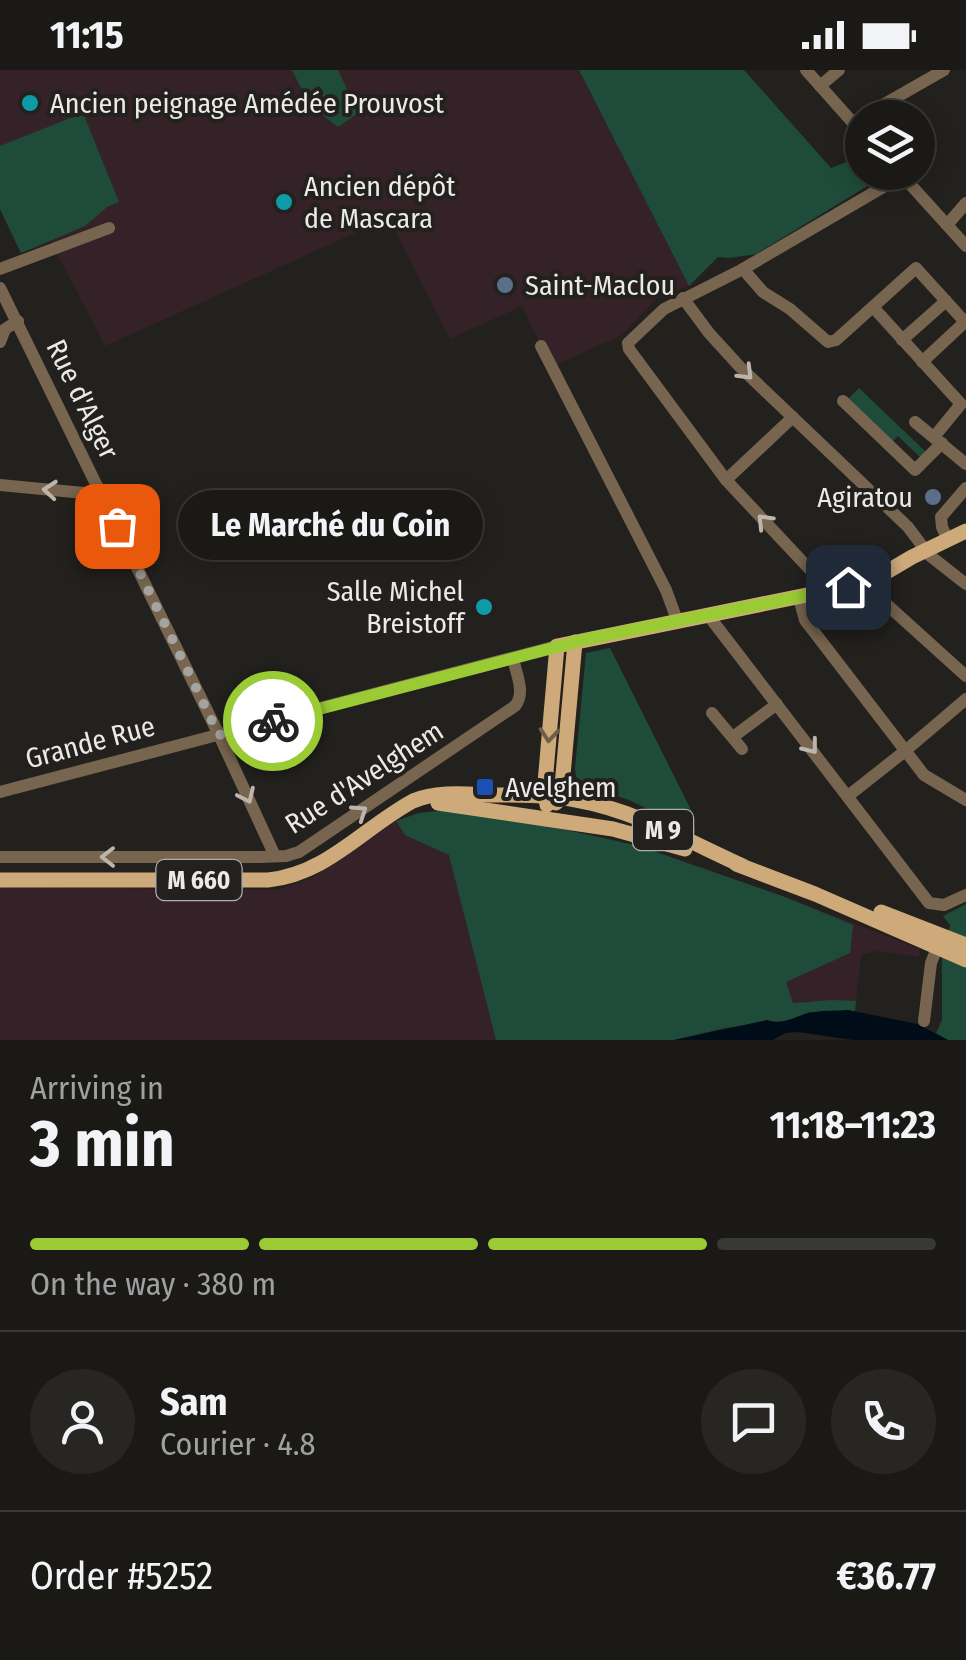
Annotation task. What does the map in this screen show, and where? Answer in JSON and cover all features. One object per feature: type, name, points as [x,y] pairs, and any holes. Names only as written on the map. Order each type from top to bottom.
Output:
[{"type":"main road","name":"Grande Rue","points":[[551,648],[862,583],[966,531]]},
{"type":"main road","points":[[551,800],[575,642]]},
{"type":"main road","points":[[551,648],[551,800],[560,820]]},
{"type":"main road","name":"M 660","points":[[0,880],[277,879],[316,867],[408,804],[430,795],[551,800]]},
{"type":"main road","name":"M 9","points":[[409,808],[443,799],[551,800],[614,810],[815,894],[940,940],[966,945]]},
{"type":"main road","name":"M 660","points":[[383,822],[409,808],[428,804],[560,820]]},
{"type":"main road","name":"M 9","points":[[560,820],[630,833],[743,866]]},
{"type":"main road","name":"M 9","points":[[940,940],[966,960]]},
{"type":"street","points":[[806,70],[845,114]]},
{"type":"street","points":[[820,86],[839,70]]},
{"type":"street","points":[[900,100],[944,70]]},
{"type":"street","points":[[830,592],[726,480],[629,348],[629,341],[664,309],[744,269],[874,190]]},
{"type":"street","points":[[915,190],[966,246]]},
{"type":"street","points":[[947,225],[966,203]]},
{"type":"street","points":[[0,270],[109,228]]},
{"type":"street","points":[[744,269],[763,292],[790,308],[824,340],[832,342],[916,268],[965,321],[922,362]]},
{"type":"street","name":"Rue d'Alger","points":[[0,288],[275,856]]},
{"type":"street","points":[[683,298],[740,367],[908,526],[924,551],[966,584]]},
{"type":"street","points":[[902,340],[946,300]]},
{"type":"street","points":[[842,401],[916,470],[961,404],[873,307]]},
{"type":"street","points":[[0,342],[5,329],[18,320]]},
{"type":"street","points":[[541,346],[666,590],[676,620]]},
{"type":"street","points":[[726,480],[792,418]]},
{"type":"street","points":[[915,422],[966,464]]},
{"type":"street","points":[[0,485],[88,494],[100,491]]},
{"type":"street","points":[[948,540],[941,517],[966,488]]},
{"type":"street","points":[[862,583],[966,676]]},
{"type":"street","points":[[799,598],[805,620],[905,752],[929,780],[966,800]]},
{"type":"street","points":[[708,614],[929,903],[944,905],[966,895]]},
{"type":"street","name":"Grande Rue","points":[[0,792],[551,648]]},
{"type":"street","name":"Rue d'Avelghem","points":[[0,857],[295,854],[515,706],[520,692],[513,658]]},
{"type":"street","points":[[848,796],[966,698]]},
{"type":"street","points":[[712,713],[737,743],[777,704]]},
{"type":"street","points":[[924,1021],[931,964],[940,940]]},
{"type":"shaded area","points":[[0,70],[579,70],[689,286],[656,299],[622,335],[551,367],[522,306],[450,339],[390,220],[105,346],[51,242],[21,253],[0,209]]},
{"type":"shaded area","points":[[419,813],[639,846],[920,949],[919,957],[877,951],[861,955],[856,1001],[806,1001],[596,1040],[0,1040],[0,887],[276,890],[311,879],[396,821]]},
{"type":"shaded area","points":[[848,1010],[917,1024],[948,1040],[853,1040],[798,1032],[773,1040],[674,1040],[767,1020],[780,1022],[815,1012]]},
{"type":"green space","points":[[292,70],[338,70],[358,113],[338,127],[309,104]]},
{"type":"green space","points":[[579,70],[744,70],[831,168],[845,163],[845,190],[861,190],[756,254],[718,257],[689,286]]},
{"type":"green space","points":[[83,113],[119,202],[85,226],[21,253],[0,209],[0,146]]},
{"type":"green space","points":[[859,388],[927,453],[922,459],[898,436],[892,442],[847,400]]},
{"type":"green space","points":[[610,648],[692,812],[695,832],[576,777],[586,653]]},
{"type":"green space","points":[[449,810],[639,846],[853,925],[850,953],[786,982],[793,1003],[856,1001],[855,1011],[809,1012],[787,1021],[725,1028],[674,1040],[496,1040],[449,855],[405,835],[396,821],[419,813]]},
{"type":"green space","points":[[966,904],[966,1040],[948,1040],[936,1033],[942,1020],[942,957],[950,925],[943,916]]},
{"type":"way so far","points":[[117,526],[219,735],[273,721]]},
{"type":"place","name":"Ancien peignage Amédée Prouvost","points":[[30,103]]},
{"type":"place","name":"Ancien dépôt de Mascara","points":[[284,202]]},
{"type":"place","name":"Saint-Maclou","points":[[505,285]]},
{"type":"place","name":"Agiratou","points":[[933,497]]},
{"type":"place","name":"Le Marché du Coin","points":[[117,526]]},
{"type":"place","name":"Salle Michel Breistoff","points":[[484,607]]},
{"type":"place","name":"Avelghem","points":[[485,787]]},
{"type":"route","points":[[273,721],[587,639],[848,587]]}]
